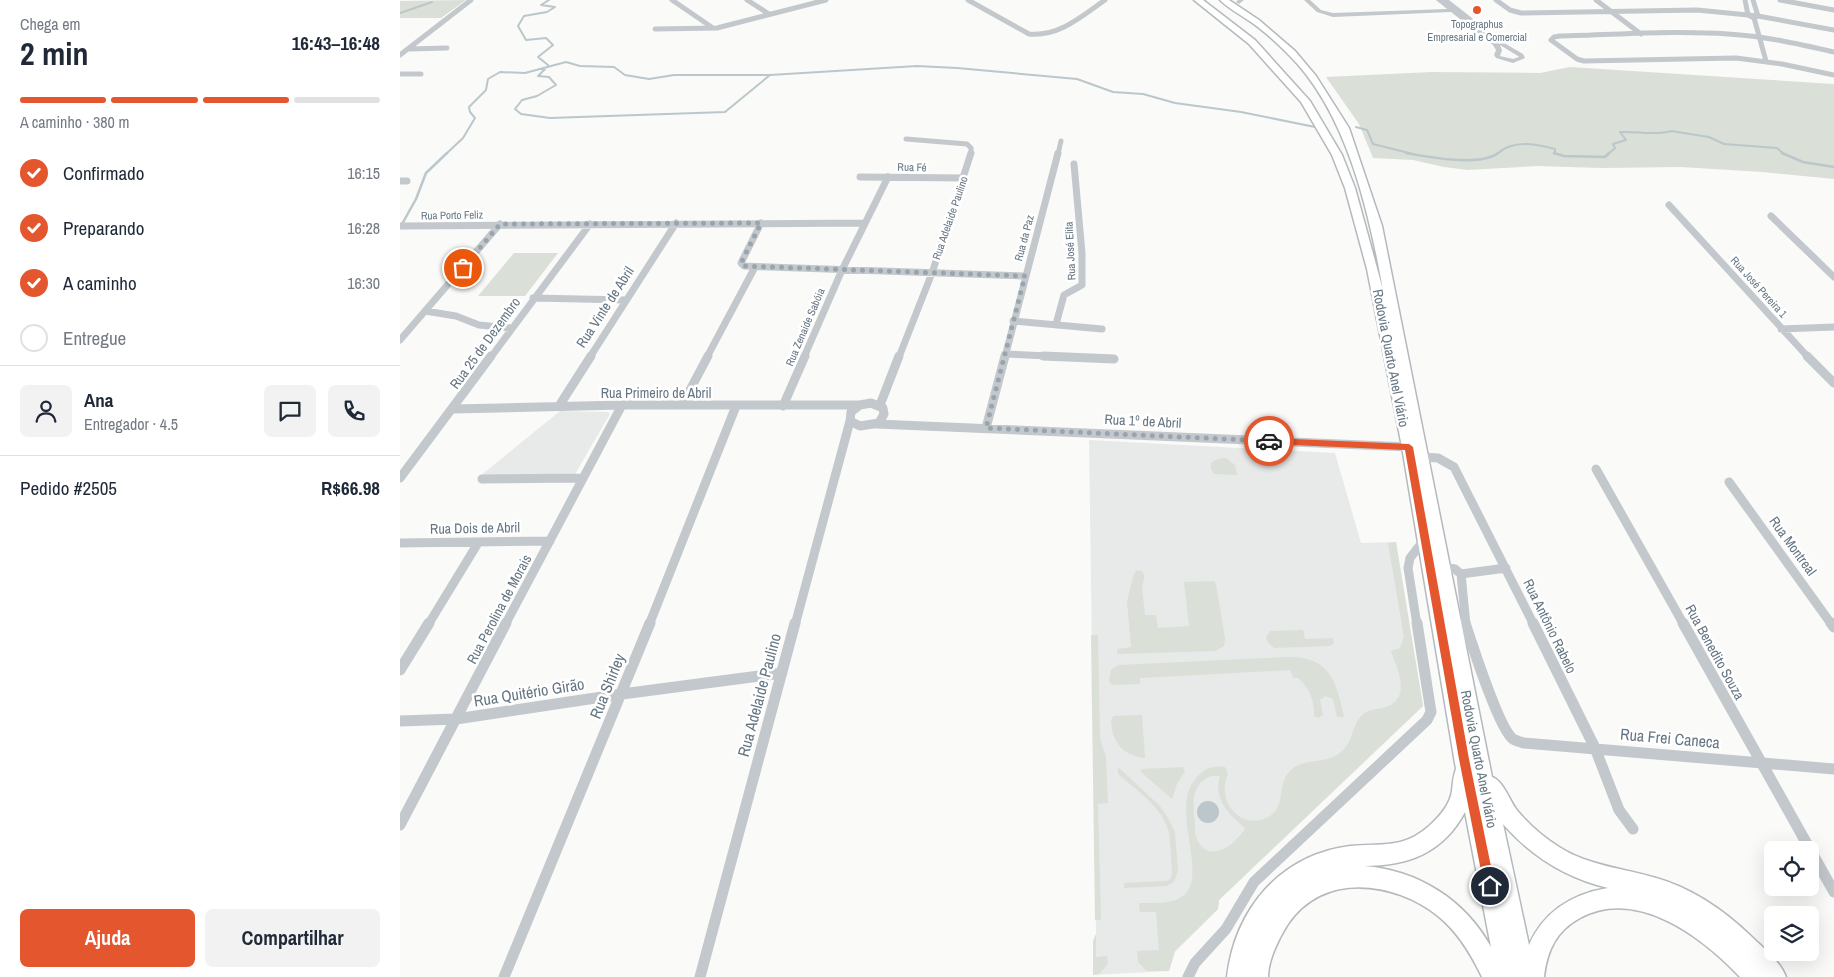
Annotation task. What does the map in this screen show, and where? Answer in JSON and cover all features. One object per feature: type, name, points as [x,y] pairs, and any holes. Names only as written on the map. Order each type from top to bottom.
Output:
[{"type":"highway","name":"Rodovia Quarto Anel Viário","points":[[1198,0],[1252,42],[1305,101],[1344,171],[1373,269],[1409,447],[1424,540],[1471,758],[1525,977]]},
{"type":"highway","name":"Rodovia Quarto Anel Viário","points":[[1224,0],[1239,3],[1292,53],[1313,78],[1344,128],[1377,226],[1423,457],[1508,977]]},
{"type":"highway","points":[[1218,14],[1239,3]]},
{"type":"highway","points":[[1238,977],[1239,966],[1252,925],[1269,897],[1294,877],[1317,865],[1346,857],[1372,857],[1402,853],[1426,841],[1449,821],[1461,795],[1471,758]]},
{"type":"highway","points":[[1471,758],[1508,818],[1534,842],[1572,866],[1601,876],[1640,884],[1670,893],[1710,914],[1746,945],[1776,977]]},
{"type":"highway","points":[[1257,977],[1270,934],[1289,904],[1306,889],[1330,879],[1356,875],[1386,878],[1434,899],[1463,924],[1478,946],[1494,977]]},
{"type":"highway","points":[[1533,977],[1538,945],[1551,925],[1572,909],[1604,897],[1631,899],[1669,910],[1703,929],[1730,950],[1755,977]]},
{"type":"street","points":[[400,55],[472,0]]},
{"type":"street","points":[[672,0],[713,28]]},
{"type":"street","points":[[747,0],[769,14]]},
{"type":"street","points":[[654,29],[713,28],[825,0]]},
{"type":"street","points":[[968,0],[1029,34],[1040,36],[1062,29],[1105,0]]},
{"type":"street","points":[[1307,0],[1319,11],[1333,15],[1457,9]]},
{"type":"street","points":[[1439,0],[1457,9],[1496,44],[1499,50],[1497,55],[1502,59],[1520,60],[1522,57],[1445,0]]},
{"type":"street","points":[[1496,0],[1510,10],[1521,13],[1671,10],[1748,15],[1834,30]]},
{"type":"street","points":[[1596,0],[1641,34]]},
{"type":"street","points":[[1745,0],[1748,15]]},
{"type":"street","points":[[1753,0],[1766,61]]},
{"type":"street","points":[[1780,0],[1834,10]]},
{"type":"street","points":[[1834,52],[1760,38],[1698,32],[1560,36],[1554,37],[1551,40],[1584,61],[1717,58],[1766,61],[1834,75]]},
{"type":"street","points":[[400,47],[447,48]]},
{"type":"street","points":[[1499,50],[1511,49]]},
{"type":"street","points":[[400,74],[421,74]]},
{"type":"street","name":"Rua Adelaide Paulino","points":[[880,405],[932,273],[971,155],[970,145],[906,138]]},
{"type":"street","name":"Rua da Paz","points":[[986,428],[1061,141]]},
{"type":"street","name":"Rua José Elita","points":[[1056,324],[1064,295],[1082,285],[1082,253],[1074,164]]},
{"type":"street","name":"Rua Fé","points":[[860,177],[964,178]]},
{"type":"street","name":"Rua Zenaide Sabóia","points":[[783,406],[842,270],[888,177]]},
{"type":"street","name":"Rua José Pereira 1","points":[[1668,205],[1781,329],[1834,383]]},
{"type":"street","points":[[1771,216],[1834,276]]},
{"type":"street","name":"Rua Vinte de Abril","points":[[558,406],[676,223]]},
{"type":"street","points":[[761,223],[741,263],[744,266],[1025,276]]},
{"type":"street","name":"Rua Porto Feliz","points":[[400,226],[864,223]]},
{"type":"street","points":[[400,340],[500,224]]},
{"type":"street","name":"Rua 25 de Dezembro","points":[[400,478],[590,224]]},
{"type":"street","points":[[682,405],[755,267]]},
{"type":"street","points":[[533,298],[626,300]]},
{"type":"street","points":[[425,311],[456,316],[480,325],[511,328]]},
{"type":"street","points":[[1013,322],[1102,329]]},
{"type":"street","points":[[1781,329],[1834,327]]},
{"type":"street","points":[[1004,354],[1114,359]]},
{"type":"street","points":[[871,403],[880,405],[885,414],[877,424],[861,427],[850,421],[851,412],[860,405],[871,403]]},
{"type":"street","name":"Rua Primeiro de Abril","points":[[452,409],[622,405],[860,405]]},
{"type":"street","name":"Rua Perolina de Morais","points":[[400,825],[622,405]]},
{"type":"street","name":"Rua Shirley","points":[[504,977],[622,694],[736,406]]},
{"type":"street","name":"Rua Adelaide Paulino","points":[[700,977],[850,421]]},
{"type":"street","name":"Rua 1º de Abril","points":[[877,424],[1409,447]]},
{"type":"street","name":"Rua Antônio Rabelo","points":[[1423,457],[1438,458],[1454,467],[1595,748],[1619,810],[1633,829]]},
{"type":"street","name":"Rua Benedito Souza","points":[[1596,469],[1834,892]]},
{"type":"street","points":[[482,479],[582,478]]},
{"type":"street","name":"Rua Montreal","points":[[1729,482],[1834,627]]},
{"type":"street","points":[[1188,977],[1191,967],[1225,930],[1241,900],[1254,882],[1369,772],[1427,720],[1431,712],[1408,568],[1410,558],[1424,540]]},
{"type":"street","name":"Rua Dois de Abril","points":[[400,543],[550,541]]},
{"type":"street","points":[[400,670],[478,543]]},
{"type":"street","points":[[1442,567],[1455,569],[1461,574],[1506,568]]},
{"type":"street","name":"Rua Frei Caneca","points":[[1461,574],[1465,623],[1490,693],[1507,731],[1513,739],[1524,743],[1834,769]]},
{"type":"street","name":"Rua Quitério Girão","points":[[400,721],[456,719],[622,694],[782,673]]},
{"type":"shaded area","points":[[466,0],[441,18],[400,18],[400,1]]},
{"type":"shaded area","points":[[1570,67],[1834,84],[1834,179],[1680,167],[1601,168],[1537,166],[1468,170],[1413,160],[1373,158],[1359,124],[1326,77],[1432,72],[1540,73]]},
{"type":"shaded area","points":[[514,253],[558,253],[525,296],[478,296]]},
{"type":"shaded area","points":[[560,411],[608,412],[610,414],[575,474],[479,477]]},
{"type":"shaded area","points":[[1089,440],[1335,453],[1361,543],[1396,542],[1423,706],[1219,900],[1218,909],[1175,952],[1169,971],[1093,975],[1093,941],[1096,934]]},
{"type":"shaded area","points":[[1226,458],[1235,465],[1237,475],[1214,474],[1211,470],[1212,462]]},
{"type":"shaded area","points":[[1396,542],[1423,706],[1219,900],[1218,909],[1175,951],[1169,971],[1147,971],[1138,962],[1137,951],[1159,950],[1156,912],[1140,912],[1139,903],[1173,901],[1188,890],[1192,876],[1192,860],[1186,804],[1190,788],[1200,774],[1205,770],[1218,766],[1225,767],[1228,774],[1225,794],[1228,804],[1241,817],[1250,820],[1260,820],[1275,812],[1280,801],[1285,777],[1289,772],[1305,763],[1323,760],[1341,752],[1349,742],[1357,721],[1363,714],[1392,704],[1397,699],[1401,684],[1391,651],[1400,648],[1404,637],[1388,543]],"holes":[[[1211,776],[1220,776],[1218,785],[1224,806],[1245,828],[1242,834],[1224,849],[1211,851],[1204,849],[1197,838],[1194,796],[1199,784],[1204,780]]]},
{"type":"shaded area","points":[[1137,570],[1142,571],[1144,575],[1142,587],[1145,615],[1156,615],[1158,628],[1189,626],[1184,582],[1214,581],[1225,639],[1224,646],[1215,651],[1117,654],[1117,649],[1131,647],[1127,601],[1134,574]]},
{"type":"shaded area","points":[[1303,630],[1305,639],[1333,638],[1334,643],[1330,646],[1274,648],[1268,643],[1266,637],[1270,631]]},
{"type":"shaded area","points":[[1091,635],[1098,635],[1100,739],[1106,757],[1108,803],[1098,804],[1101,920],[1095,920]]},
{"type":"shaded area","points":[[1286,657],[1301,658],[1322,666],[1334,681],[1344,717],[1337,717],[1333,699],[1325,696],[1320,700],[1323,715],[1319,718],[1314,716],[1308,690],[1298,678],[1293,678],[1290,670],[1140,678],[1140,684],[1112,685],[1109,681],[1111,670],[1118,665]]},
{"type":"shaded area","points":[[1142,715],[1145,758],[1130,754],[1120,746],[1116,741],[1111,720],[1114,716]]},
{"type":"shaded area","points":[[1118,767],[1160,806],[1175,832],[1178,871],[1174,882],[1167,886],[1124,888],[1124,883],[1167,881],[1171,878],[1172,873],[1170,838],[1166,824],[1148,800],[1118,774]]},
{"type":"shaded area","points":[[1183,767],[1185,771],[1177,784],[1172,799],[1140,771],[1142,769]]},
{"type":"shaded area","points":[[1204,801],[1212,801],[1219,808],[1219,816],[1212,823],[1204,823],[1197,816],[1197,808]]},
{"type":"shaded area","points":[[1096,934],[1096,957],[1107,956],[1108,964],[1099,974],[1093,975],[1093,941]]},
{"type":"waterway","points":[[548,65],[538,57],[553,45],[546,38],[526,40],[518,26],[524,16],[547,12],[555,7],[541,5],[549,0]]},
{"type":"waterway","points":[[400,13],[432,2]]},
{"type":"waterway","points":[[547,67],[566,62],[580,66],[614,67],[625,75],[649,79],[674,75],[770,75]]},
{"type":"waterway","points":[[770,75],[917,66],[1077,79],[1113,92],[1143,94],[1175,103],[1241,112],[1315,127]]},
{"type":"waterway","points":[[446,154],[463,138],[475,118],[470,112],[469,107],[486,90],[488,79],[500,72],[525,73],[547,67]]},
{"type":"waterway","points":[[547,67],[538,76],[549,77],[556,85],[537,96],[522,100],[515,109],[521,114],[550,118],[725,112],[770,75]]},
{"type":"waterway","points":[[1356,127],[1367,130],[1373,144],[1413,154]]},
{"type":"waterway","points":[[1608,154],[1615,148],[1613,144],[1626,140],[1620,132],[1659,133],[1671,131],[1709,137],[1724,144],[1777,148],[1784,154]]},
{"type":"waterway","points":[[1497,154],[1510,146],[1525,144],[1555,149],[1555,153]]},
{"type":"waterway","points":[[401,226],[416,199],[426,173],[447,153]]},
{"type":"waterway","points":[[1406,153],[1454,160],[1479,159],[1498,153]]},
{"type":"waterway","points":[[1555,153],[1564,156],[1605,157],[1608,154]]},
{"type":"waterway","points":[[1784,154],[1803,162],[1834,167]]},
{"type":"way so far","points":[[463,268],[500,224],[761,223],[741,263],[744,266],[1025,276],[986,428],[1269,441]]},
{"type":"place","name":"Topographus Empresarial e Comercial","points":[[1477,10]]},
{"type":"route","points":[[1269,441],[1409,447],[1464,759],[1490,886]]}]
